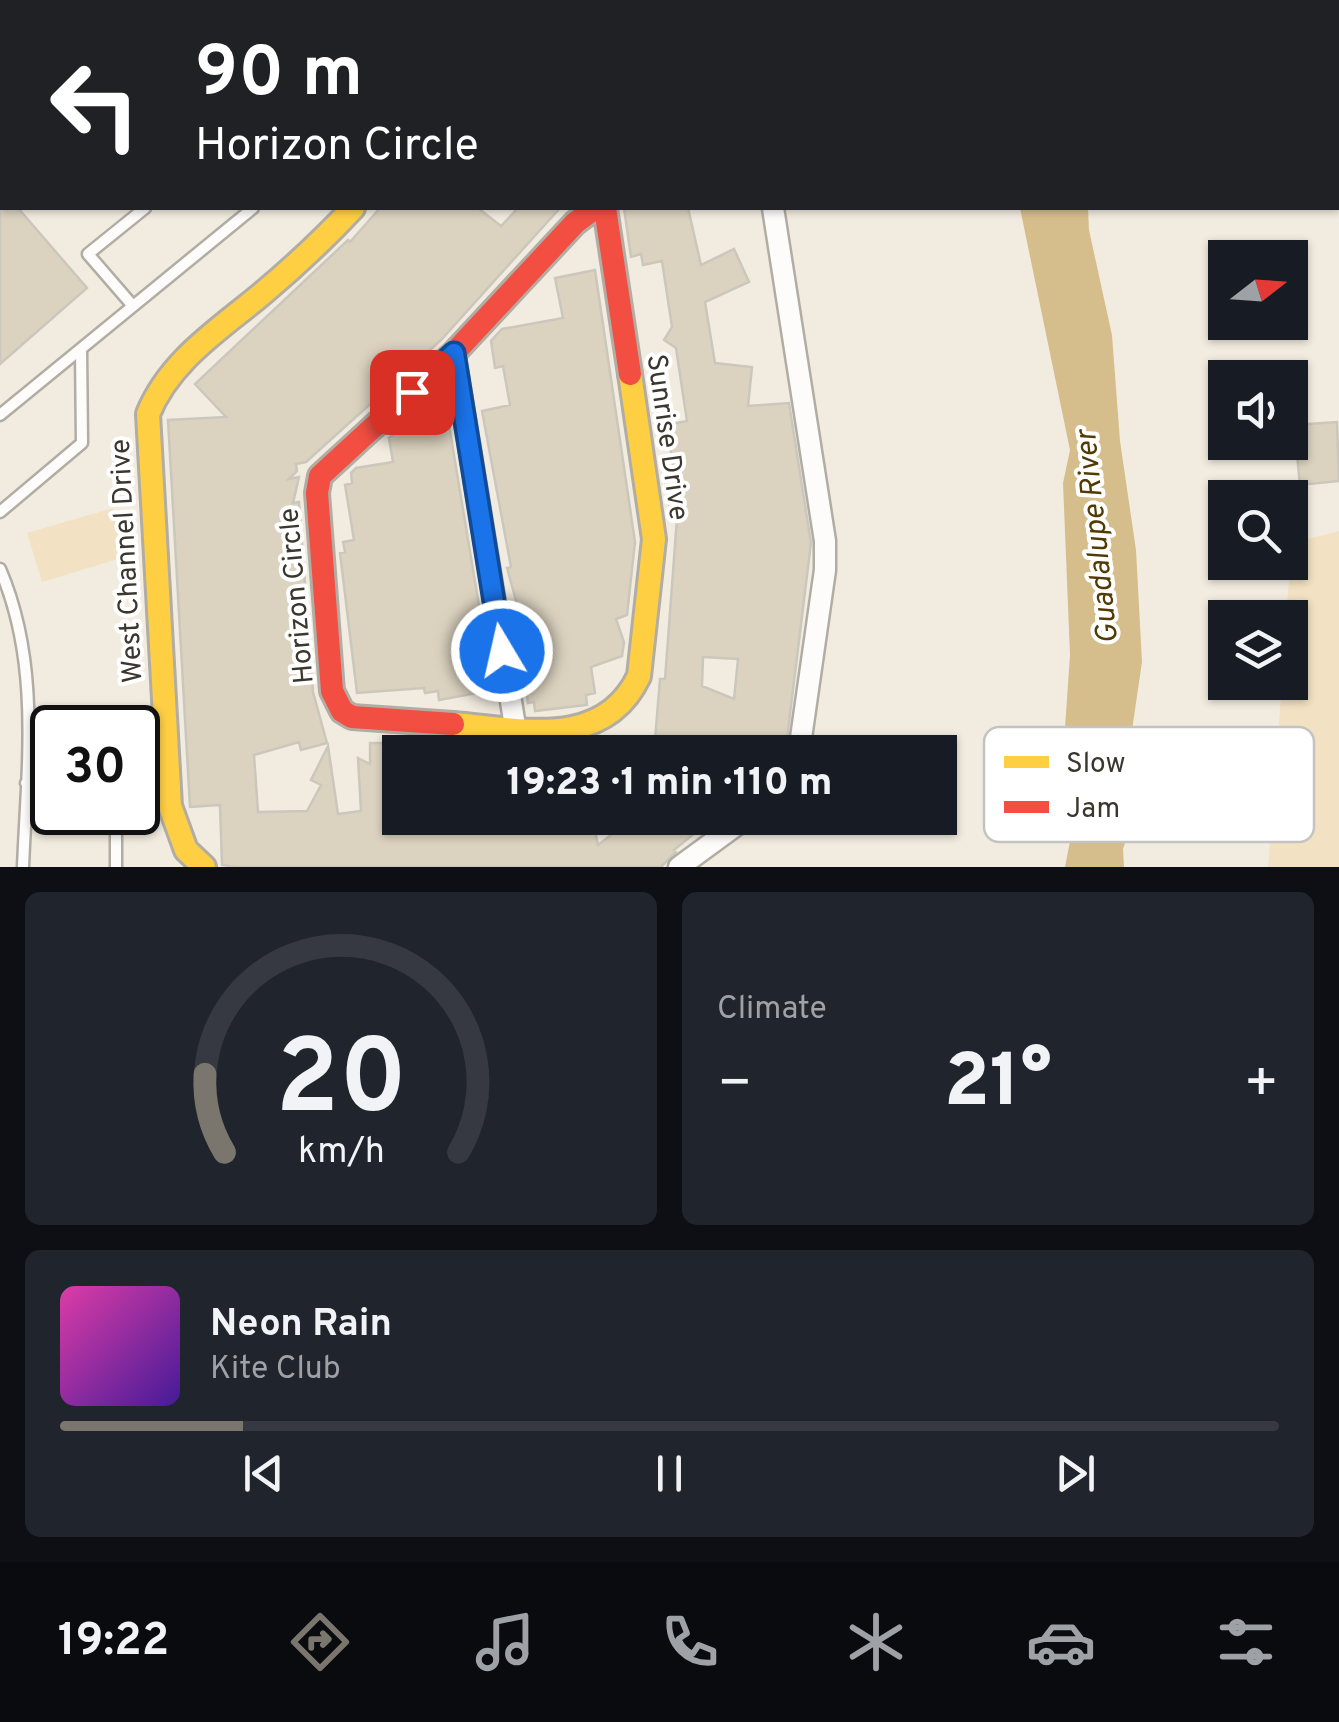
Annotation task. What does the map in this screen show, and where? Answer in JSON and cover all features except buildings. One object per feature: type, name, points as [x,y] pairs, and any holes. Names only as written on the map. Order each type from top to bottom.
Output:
[{"type":"street","name":"West Channel Drive","points":[[204,867],[186,850],[170,806],[148,414],[171,372],[296,265],[351,210]]},
{"type":"street","name":"Horizon Circle","points":[[593,210],[575,222],[454,353],[320,476],[316,492],[332,690],[342,712],[364,720],[582,730],[627,699],[639,676]]},
{"type":"street","name":"Sunrise Drive","points":[[605,210],[654,538],[639,676]]},
{"type":"street","points":[[773,210],[824,541],[825,570],[801,735]]},
{"type":"street","points":[[454,353],[514,726]]},
{"type":"street","points":[[679,867],[723,835]]},
{"type":"lane","points":[[133,306],[88,254],[143,210]]},
{"type":"lane","points":[[0,415],[251,210]]},
{"type":"lane","points":[[0,512],[82,443],[81,349]]},
{"type":"lane","points":[[0,569],[20,621],[26,663],[29,705],[23,867]]},
{"type":"lane","points":[[26,784],[30,784]]},
{"type":"lane","points":[[116,835],[116,867]]},
{"type":"shaded area","points":[[113,508],[128,556],[42,582],[27,533]]},
{"type":"shaded area","points":[[1339,531],[1339,867],[1268,867],[1270,842],[1314,842],[1314,727],[1279,727],[1281,700],[1308,700],[1308,600],[1287,600],[1289,580],[1308,580],[1308,539]]},
{"type":"water","name":"Guadalupe River","points":[[1020,210],[1088,210],[1112,335],[1120,441],[1136,550],[1142,662],[1132,727],[1065,727],[1070,655],[1063,483],[1070,450]]},
{"type":"water","points":[[1070,842],[1125,842],[1124,867],[1065,867]]},
{"type":"traffic: slow","points":[[204,867],[186,850],[170,806],[148,414],[183,361],[287,273],[351,210]]},
{"type":"traffic: slow","points":[[453,724],[532,731],[582,725],[605,716],[624,700],[639,676],[654,539],[630,374]]},
{"type":"traffic: jam","points":[[453,724],[352,717],[342,711],[332,691],[317,493],[320,476],[454,353],[575,223],[592,210]]},
{"type":"traffic: jam","points":[[605,210],[630,374]]},
{"type":"route","points":[[412,392],[454,353],[502,651]]}]
